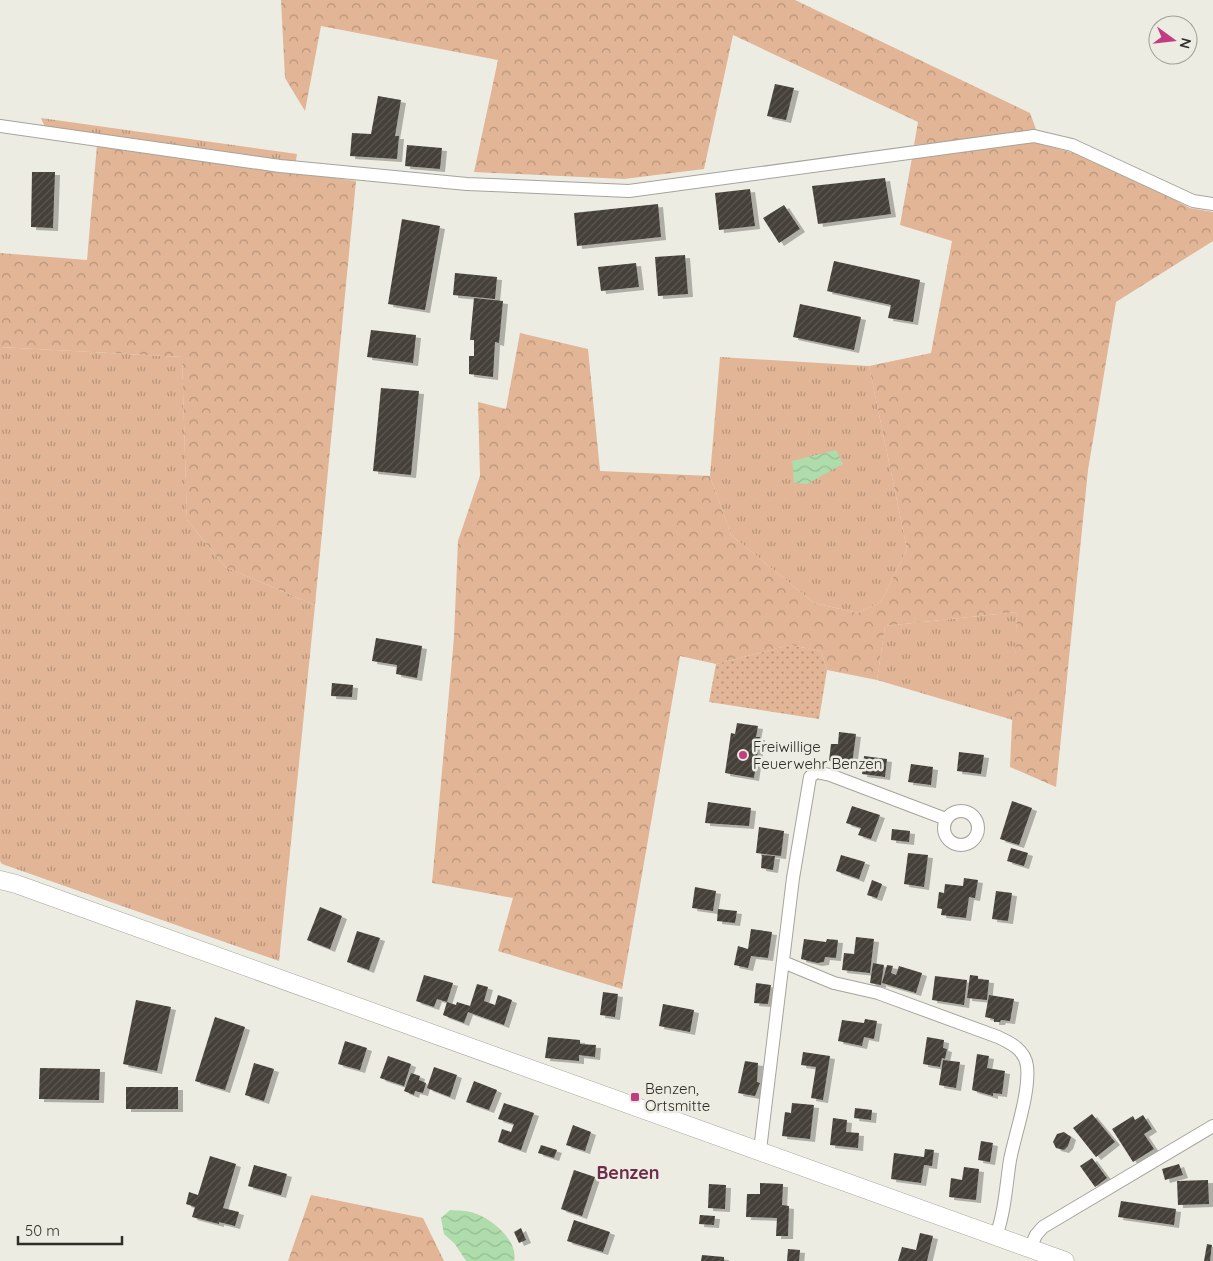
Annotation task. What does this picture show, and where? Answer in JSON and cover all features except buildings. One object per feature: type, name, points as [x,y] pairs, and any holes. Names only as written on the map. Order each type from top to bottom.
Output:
[{"type":"street","points":[[0,126],[280,166],[467,184],[629,191],[1034,136],[1072,145],[1194,201],[1213,204]]},
{"type":"street","points":[[760,1150],[793,878],[803,829],[809,780],[812,774],[816,772],[830,775],[946,819]]},
{"type":"street","points":[[0,880],[288,980],[1065,1261]]},
{"type":"street","points":[[783,962],[834,984],[878,993],[998,1037],[1012,1044],[1022,1054],[1027,1065],[1020,1129],[1010,1160],[1003,1216],[996,1236]]},
{"type":"street","points":[[1030,1248],[1036,1235],[1043,1227],[1213,1126]]},
{"type":"green space","points":[[281,0],[795,0],[1030,113],[1037,132],[914,145],[918,122],[733,35],[704,169],[624,179],[474,172],[498,60],[321,26],[305,111],[285,78]]},
{"type":"green space","points":[[41,118],[297,154],[294,173],[50,139]]},
{"type":"green space","points":[[1030,141],[1102,161],[1190,208],[1213,212],[1213,241],[1116,302],[1088,470],[1056,787],[1010,767],[1017,612],[885,626],[877,680],[827,670],[821,651],[790,645],[716,664],[680,656],[622,989],[498,951],[513,898],[432,883],[454,637],[458,541],[480,476],[478,402],[506,409],[520,333],[588,349],[600,471],[710,476],[731,535],[814,603],[858,613],[881,602],[907,549],[869,366],[931,353],[952,241],[900,225],[912,158]]},
{"type":"green space","points":[[97,145],[356,181],[315,605],[225,567],[187,520],[182,357],[0,347],[0,253],[87,260]]},
{"type":"green space","points":[[0,347],[182,357],[187,520],[225,567],[315,605],[279,961],[2,864],[0,861]]},
{"type":"green space","points":[[720,357],[869,366],[907,549],[881,602],[858,613],[814,603],[731,535],[710,476]]},
{"type":"green space","points":[[1017,612],[1013,720],[877,680],[885,626]]},
{"type":"green space","points":[[790,645],[821,651],[827,670],[819,719],[709,702],[716,664]]},
{"type":"green space","points":[[311,1195],[423,1218],[444,1261],[288,1261]]},
{"type":"water","points":[[836,450],[843,464],[807,484],[794,483],[792,461]]},
{"type":"water","points":[[450,1210],[474,1213],[495,1225],[508,1238],[514,1253],[514,1261],[466,1261],[455,1244],[444,1234],[441,1218]]},
{"type":"place","name":"Freiwillige Feuerwehr Benzen","points":[[743,755]]},
{"type":"place","name":"Benzen, Ortsmitte","points":[[635,1097]]},
{"type":"district","name":"Benzen","points":[[628,1172]]}]
